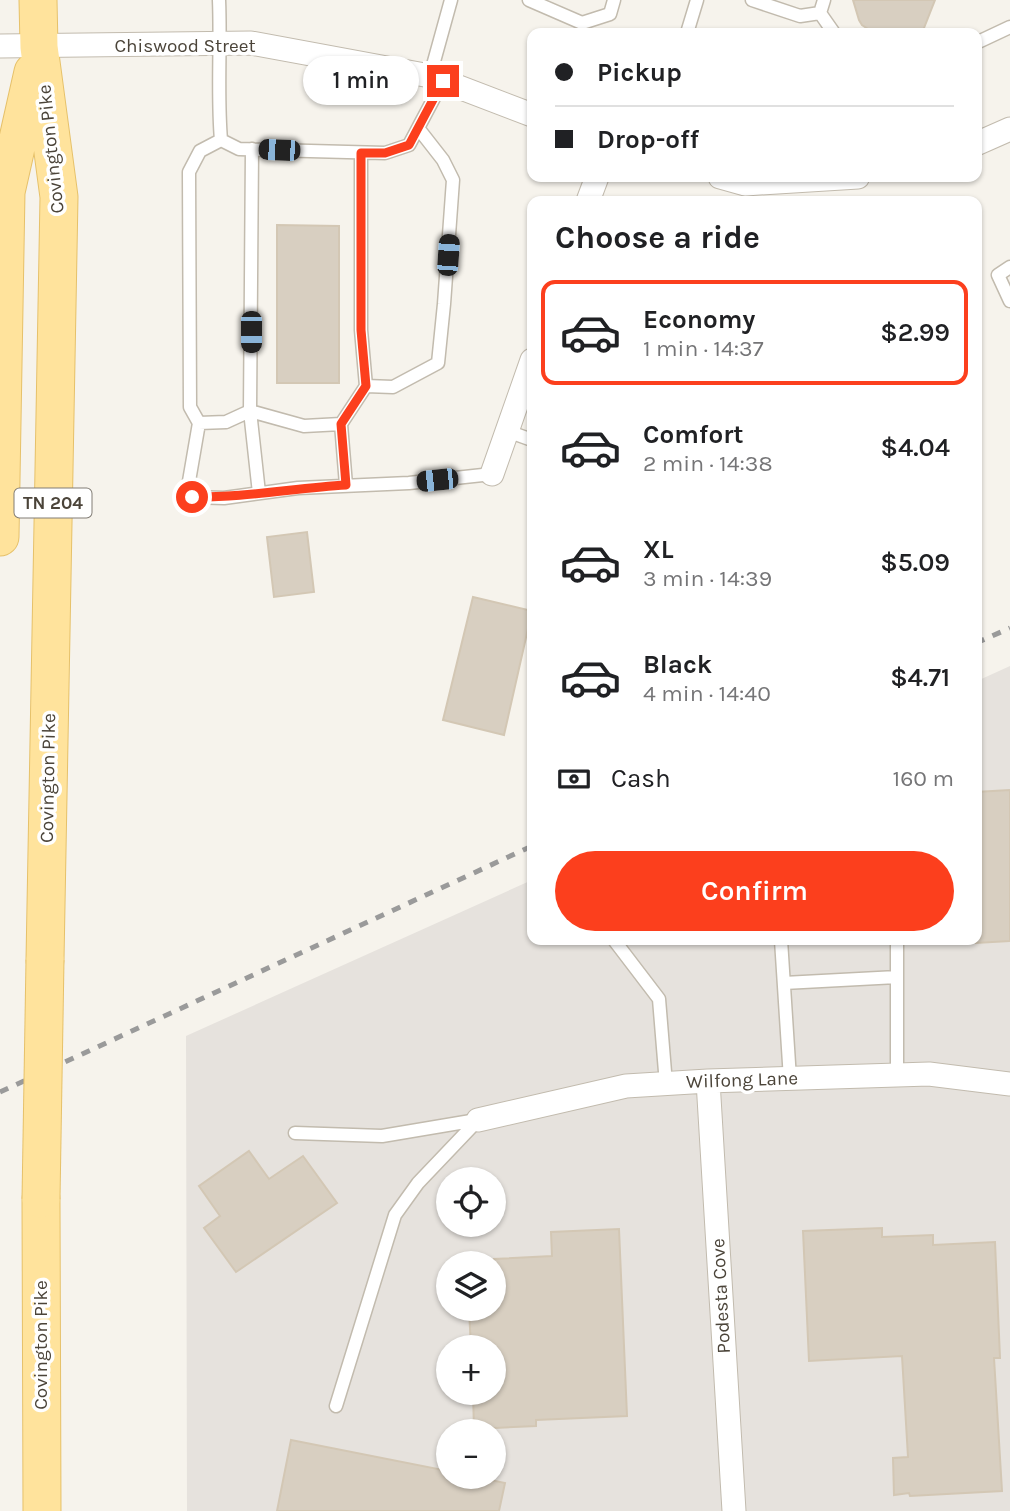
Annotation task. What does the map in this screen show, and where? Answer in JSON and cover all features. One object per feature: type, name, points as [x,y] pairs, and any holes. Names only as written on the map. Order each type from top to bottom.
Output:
[{"type":"main road","name":"Covington Pike","points":[[38,0],[39,47],[59,197],[41,1199],[42,1511]]},
{"type":"main road","name":"Covington Pike","points":[[0,537],[6,191],[39,47]]},
{"type":"street","name":"Chiswood Street","points":[[0,46],[251,43],[437,78],[527,113]]},
{"type":"street","points":[[982,141],[1010,129]]},
{"type":"street","points":[[738,182],[777,182]]},
{"type":"street","points":[[492,474],[527,374]]},
{"type":"street","name":"Wilfong Lane","points":[[478,1120],[626,1086],[929,1074],[1010,1084]]},
{"type":"street","name":"Podesta Cove","points":[[708,1081],[734,1511]]},
{"type":"lane","points":[[219,0],[221,141]]},
{"type":"lane","points":[[451,0],[437,78],[409,145],[385,153],[361,153],[239,149],[221,141],[200,151],[189,172],[190,407],[199,423],[188,486],[192,497],[225,498],[298,488],[492,474]]},
{"type":"lane","points":[[529,0],[581,28],[610,14],[614,0]]},
{"type":"lane","points":[[689,28],[697,0]]},
{"type":"lane","points":[[752,0],[800,16],[820,13]]},
{"type":"lane","points":[[820,13],[824,0]]},
{"type":"lane","points":[[820,13],[830,28]]},
{"type":"lane","points":[[982,40],[1010,27]]},
{"type":"lane","points":[[366,386],[393,387],[438,363],[453,180],[443,160],[418,128]]},
{"type":"lane","points":[[252,149],[250,411],[259,493]]},
{"type":"lane","points":[[346,485],[341,424],[366,386],[361,330],[361,153]]},
{"type":"lane","points":[[1010,267],[998,275],[1010,301]]},
{"type":"lane","points":[[199,423],[226,422],[250,411],[304,426],[341,424]]},
{"type":"lane","points":[[507,431],[527,438]]},
{"type":"lane","points":[[618,945],[659,999],[666,1084]]},
{"type":"lane","points":[[781,945],[790,1079]]},
{"type":"lane","points":[[897,945],[897,1075]]},
{"type":"lane","points":[[784,983],[897,977]]},
{"type":"lane","points":[[295,1133],[382,1136],[478,1120]]},
{"type":"lane","points":[[336,1406],[395,1215],[418,1183],[478,1120]]},
{"type":"shaded area","points":[[1010,666],[1010,1511],[187,1511],[186,1036],[527,882],[527,945],[982,945],[982,679]]},
{"type":"building","points":[[853,0],[935,0],[924,28],[866,28],[859,20]]},
{"type":"building","points":[[277,225],[339,226],[339,383],[277,383]]},
{"type":"building","points":[[307,532],[314,592],[274,597],[267,537]]},
{"type":"building","points":[[473,597],[527,610],[527,633],[504,735],[443,720]]},
{"type":"building","points":[[1010,790],[1010,941],[982,943],[982,792]]},
{"type":"building","points":[[249,1151],[269,1179],[303,1156],[337,1203],[236,1272],[204,1228],[220,1216],[199,1186]]},
{"type":"building","points":[[882,1228],[882,1237],[933,1235],[933,1245],[995,1242],[1000,1358],[994,1358],[1002,1491],[894,1495],[893,1458],[908,1457],[902,1356],[809,1361],[803,1231]]},
{"type":"building","points":[[619,1229],[627,1416],[536,1420],[536,1426],[506,1427],[506,1419],[474,1419],[473,1405],[506,1405],[506,1335],[470,1335],[470,1321],[506,1321],[506,1258],[552,1256],[551,1232]]},
{"type":"building","points":[[291,1440],[436,1469],[436,1489],[504,1489],[499,1511],[277,1511]]},
{"type":"railway","points":[[982,640],[1010,628]]},
{"type":"railway","points":[[0,1092],[527,848]]},
{"type":"route","points":[[192,497],[225,498],[298,488],[346,485],[341,424],[366,386],[361,330],[361,153],[385,153],[409,145],[443,81]]}]
